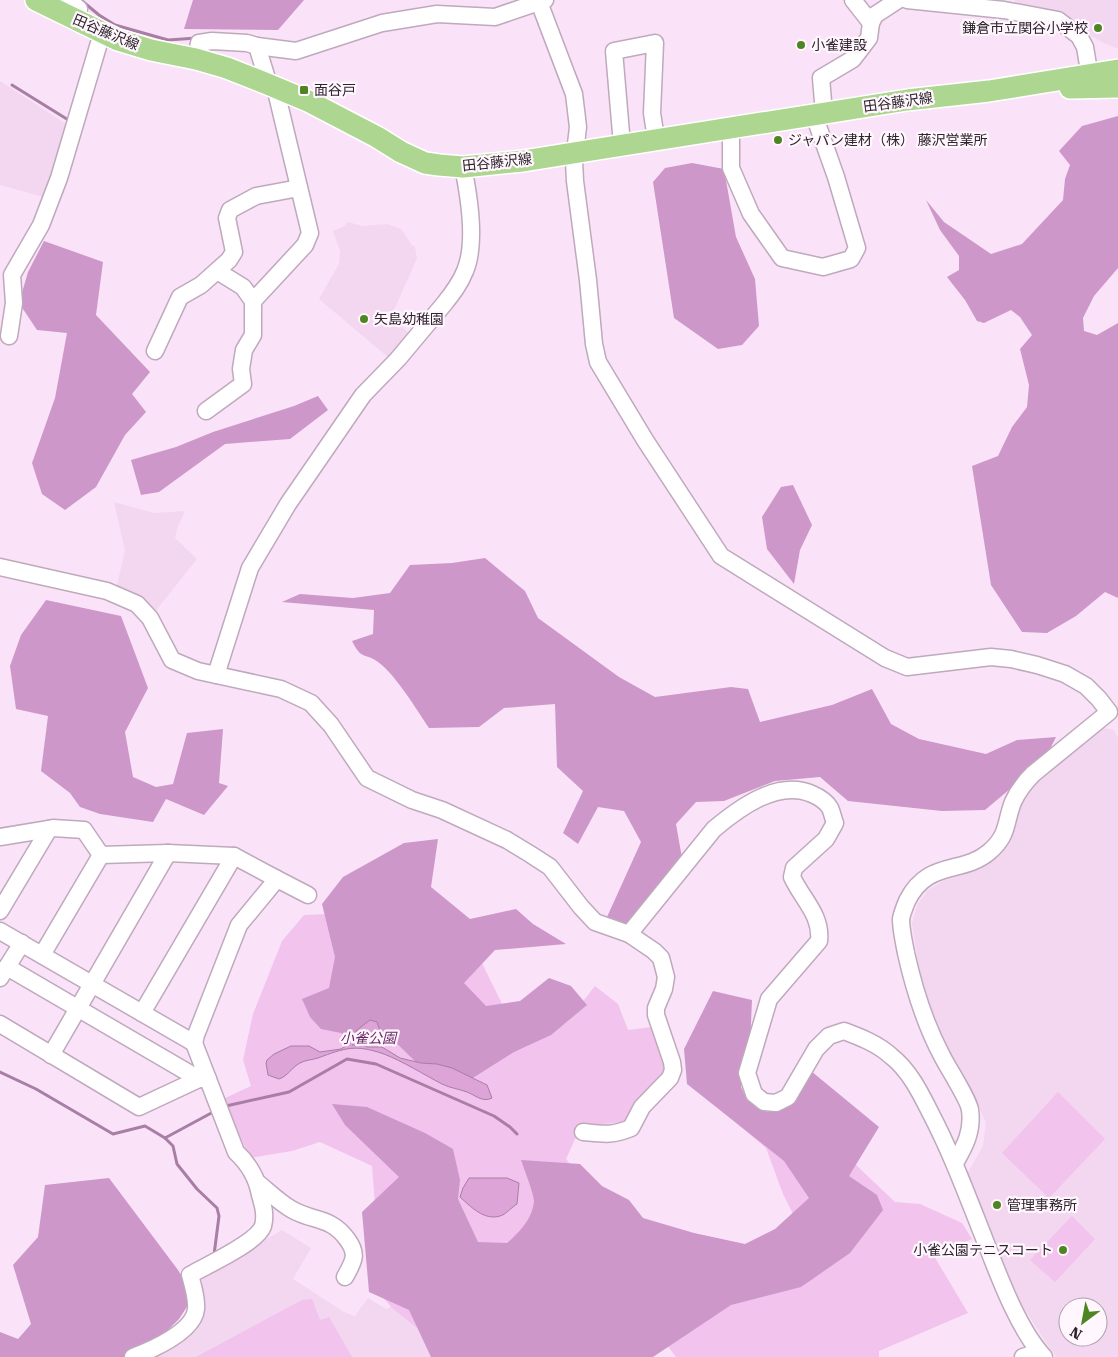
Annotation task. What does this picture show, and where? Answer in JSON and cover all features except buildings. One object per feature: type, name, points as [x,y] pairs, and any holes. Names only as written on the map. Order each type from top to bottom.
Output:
[{"type":"main road","name":"田谷藤沢線","points":[[36,0],[71,9],[104,33],[138,47],[196,59],[227,68],[308,101],[348,121],[412,158],[439,165],[463,167],[516,162],[906,100],[1104,82],[1118,70]]},
{"type":"street","points":[[853,0],[871,24]]},
{"type":"street","points":[[731,128],[732,168],[751,214],[782,258],[823,267],[852,259],[857,248],[819,114],[821,78],[853,59],[869,38],[871,24],[875,15],[898,0]]},
{"type":"street","points":[[907,0],[1007,5],[1058,20],[1079,36],[1104,82]]},
{"type":"street","points":[[196,59],[199,43],[212,41],[247,43],[296,51],[382,22],[437,14],[495,17],[542,1],[574,94],[578,127],[575,152],[575,181],[594,344],[598,362],[645,440],[721,556],[885,658],[907,667],[991,657],[1011,659],[1066,674],[1086,686],[1099,699],[1108,712],[1033,774],[1023,785],[1013,802],[1006,830],[999,842],[975,860],[931,874],[916,886],[901,918],[902,933],[912,979],[925,1020],[970,1108],[971,1127],[968,1138],[955,1164]]},
{"type":"street","points":[[0,328],[10,336],[14,303],[12,275],[41,226],[56,186],[99,43],[104,33]]},
{"type":"street","points":[[622,145],[614,51],[655,44],[652,113],[656,139]]},
{"type":"street","points":[[253,301],[305,245],[310,233],[272,86],[257,46]]},
{"type":"street","points":[[216,675],[250,568],[288,504],[351,411],[444,304],[466,270],[470,252],[470,200],[463,167]]},
{"type":"street","points":[[155,351],[180,297],[201,285],[229,260],[234,252],[227,218],[230,210],[256,196],[299,188]]},
{"type":"street","points":[[206,411],[244,384],[241,369],[244,350],[253,335],[253,301],[243,287],[217,271]]},
{"type":"street","points":[[0,567],[107,591],[136,604],[150,618],[172,660],[198,671],[281,689],[311,703],[331,725],[367,778],[412,800],[442,810],[507,840],[550,867],[595,922],[629,934],[654,950],[661,958],[666,977],[664,989],[656,1008],[673,1070],[670,1078],[642,1107],[631,1128],[611,1134],[583,1132]]},
{"type":"street","points":[[629,934],[714,829],[755,800],[778,792],[805,791],[822,799],[830,807],[835,822],[826,839],[794,868],[792,877],[816,916],[820,930],[819,941],[769,999],[747,1073],[754,1094],[764,1102],[776,1103],[788,1097],[816,1049],[828,1036],[844,1030],[867,1040],[891,1055],[908,1073],[938,1127],[955,1164],[1003,1286],[1023,1325],[1042,1354],[1023,1357]]},
{"type":"street","points":[[0,837],[53,828],[84,830],[101,855]]},
{"type":"street","points":[[0,912],[49,829]]},
{"type":"street","points":[[101,855],[168,853],[234,856],[308,896]]},
{"type":"street","points":[[51,1055],[168,853]]},
{"type":"street","points":[[42,955],[101,855]]},
{"type":"street","points":[[142,1013],[234,856]]},
{"type":"street","points":[[133,1357],[160,1346],[189,1324],[196,1311],[190,1275],[244,1245],[257,1236],[263,1226],[264,1214],[258,1183],[246,1161],[236,1152],[203,1079],[194,1043],[239,924],[277,880]]},
{"type":"street","points":[[0,931],[194,1043]]},
{"type":"street","points":[[22,943],[3,972],[78,1009],[203,1079]]},
{"type":"street","points":[[0,1024],[139,1107],[203,1079]]},
{"type":"street","points":[[258,1183],[292,1209],[333,1224],[342,1232],[352,1246],[354,1255],[353,1262],[345,1277]]},
{"type":"shaded area","name":"鎌倉市立関谷小学校","points":[[1015,0],[1118,0],[1118,49],[1056,16],[1012,7]]},
{"type":"shaded area","points":[[0,81],[71,127],[47,198],[0,185]]},
{"type":"shaded area","points":[[348,222],[362,226],[387,224],[401,229],[415,247],[417,258],[391,317],[412,336],[392,357],[388,357],[319,299],[339,264],[340,251],[333,231]]},
{"type":"shaded area","points":[[114,502],[154,513],[185,511],[175,538],[197,559],[154,613],[116,590],[125,550]]},
{"type":"shaded area","points":[[1097,727],[1114,730],[1118,738],[1118,1357],[1057,1357],[1050,1349],[1017,1297],[967,1174],[983,1146],[986,1122],[935,1024],[920,976],[912,924],[917,905],[928,890],[943,881],[980,867],[1027,789]]},
{"type":"shaded area","points":[[370,1020],[377,1022],[381,1034],[379,1039],[369,1042],[357,1039],[352,1045],[362,1044],[367,1047],[382,1047],[400,1058],[452,1068],[487,1085],[492,1098],[482,1099],[445,1085],[384,1054],[357,1048],[350,1048],[304,1061],[279,1079],[268,1075],[266,1063],[274,1054],[291,1046],[309,1046],[320,1052],[341,1049],[347,1045],[357,1030]]},
{"type":"shaded area","points":[[469,1178],[507,1178],[519,1183],[517,1204],[500,1216],[483,1215],[460,1197]]},
{"type":"shaded area","points":[[282,1230],[311,1248],[293,1279],[344,1312],[355,1316],[368,1298],[386,1309],[409,1298],[442,1357],[153,1357],[203,1301],[202,1277]]},
{"type":"green space","points":[[193,0],[304,0],[278,30],[184,29]]},
{"type":"green space","points":[[1118,116],[1118,268],[1094,296],[1083,318],[1084,331],[1097,335],[1118,323],[1118,598],[1105,592],[1076,616],[1047,633],[1022,632],[991,585],[972,466],[998,456],[1012,427],[1027,407],[1029,385],[1020,349],[1032,335],[1020,317],[1011,310],[984,323],[977,321],[965,300],[947,277],[959,270],[959,256],[940,230],[926,200],[944,222],[991,254],[1022,244],[1063,200],[1065,179],[1070,165],[1059,151],[1082,126]]},
{"type":"green space","points":[[692,163],[724,169],[736,237],[755,279],[759,326],[742,345],[718,349],[674,318],[653,182],[665,168]]},
{"type":"green space","points":[[44,241],[103,262],[96,315],[150,372],[132,394],[146,412],[125,435],[96,487],[65,510],[42,494],[32,463],[55,398],[67,333],[37,330],[19,303],[28,272]]},
{"type":"green space","points":[[318,396],[328,410],[290,439],[225,444],[159,492],[141,495],[131,460],[176,447],[213,432],[294,406]]},
{"type":"green space","points":[[793,485],[812,525],[800,550],[794,584],[767,549],[762,517],[781,487]]},
{"type":"green space","points":[[485,558],[525,591],[538,618],[619,677],[655,697],[731,687],[748,689],[760,722],[832,705],[872,689],[891,724],[919,739],[986,754],[1017,740],[1056,737],[1049,751],[1016,784],[985,810],[942,811],[848,801],[820,777],[775,781],[724,801],[696,802],[676,824],[682,858],[656,896],[625,924],[607,917],[641,842],[624,811],[598,807],[578,844],[563,833],[583,791],[557,767],[555,704],[504,708],[479,727],[429,728],[385,668],[373,659],[361,654],[352,641],[373,634],[374,610],[282,602],[300,594],[353,598],[390,593],[410,565],[452,563]]},
{"type":"green space","points":[[46,600],[121,616],[148,688],[125,732],[133,777],[156,787],[173,784],[187,733],[223,729],[219,783],[228,786],[204,815],[166,799],[153,822],[100,814],[80,807],[70,793],[41,771],[48,716],[16,709],[10,666],[21,635]]},
{"type":"green space","points":[[438,839],[431,887],[470,919],[516,909],[533,924],[566,944],[495,950],[464,983],[486,1006],[520,1001],[549,978],[571,986],[587,1005],[551,1035],[514,1052],[468,1081],[422,1068],[384,1031],[355,1044],[341,1033],[321,1029],[310,1017],[302,999],[329,988],[335,957],[322,904],[343,877],[404,843]]},
{"type":"green space","name":"小雀公園","points":[[377,912],[481,961],[507,1014],[566,1023],[595,986],[618,1004],[628,1030],[652,1027],[667,1069],[644,1093],[625,1122],[581,1126],[566,1159],[620,1222],[693,1273],[796,1220],[783,1194],[766,1148],[723,1112],[709,1061],[740,1099],[768,1117],[817,1128],[895,1202],[920,1204],[962,1223],[972,1239],[934,1256],[968,1313],[879,1351],[879,1357],[676,1357],[667,1345],[454,1357],[392,1308],[382,1296],[372,1166],[320,1142],[292,1151],[250,1158],[223,1099],[251,1086],[243,1060],[253,1014],[282,941],[304,915]]},
{"type":"green space","points":[[713,991],[752,1000],[750,1047],[741,1075],[741,1087],[747,1100],[767,1112],[781,1108],[811,1071],[879,1127],[849,1176],[877,1195],[883,1210],[850,1253],[801,1287],[731,1305],[653,1357],[431,1357],[409,1310],[369,1292],[362,1212],[399,1177],[345,1125],[332,1104],[367,1107],[425,1133],[453,1149],[460,1180],[458,1199],[478,1242],[507,1243],[521,1230],[528,1219],[533,1207],[534,1198],[521,1160],[580,1164],[602,1186],[629,1200],[643,1218],[694,1233],[745,1244],[775,1229],[809,1198],[784,1161],[687,1084],[684,1049]]},
{"type":"green space","points":[[1058,1092],[1105,1139],[1049,1198],[1002,1153]]},
{"type":"green space","points":[[109,1178],[178,1270],[194,1296],[179,1319],[141,1357],[0,1357],[0,1332],[18,1339],[31,1324],[13,1265],[38,1237],[45,1185]]},
{"type":"green space","name":"小雀公園テニスコート","points":[[1072,1216],[1095,1239],[1055,1282],[1030,1260]]},
{"type":"green space","points":[[312,1299],[320,1320],[329,1317],[352,1357],[196,1357],[302,1300]]},
{"type":"waterway","points":[[81,0],[115,25],[168,40],[197,38]]},
{"type":"waterway","points":[[12,85],[70,121]]},
{"type":"waterway","points":[[226,1106],[289,1092],[347,1059],[376,1064],[494,1116],[517,1134]]},
{"type":"waterway","points":[[0,1072],[36,1089],[113,1134],[145,1126],[165,1138],[173,1146],[177,1164],[197,1189],[217,1208],[219,1216],[214,1255]]},
{"type":"waterway","points":[[165,1138],[215,1111]]},
{"type":"place","name":"鎌倉市立関谷小学校","points":[[1098,28]]},
{"type":"place","name":"小雀建設","points":[[801,45]]},
{"type":"place","name":"面谷戸","points":[[304,90]]},
{"type":"place","name":"ジャパン建材（株） 藤沢営業所","points":[[778,140]]},
{"type":"place","name":"矢島幼稚園","points":[[364,319]]},
{"type":"place","name":"管理事務所","points":[[997,1205]]},
{"type":"place","name":"小雀公園テニスコート","points":[[1063,1250]]}]
